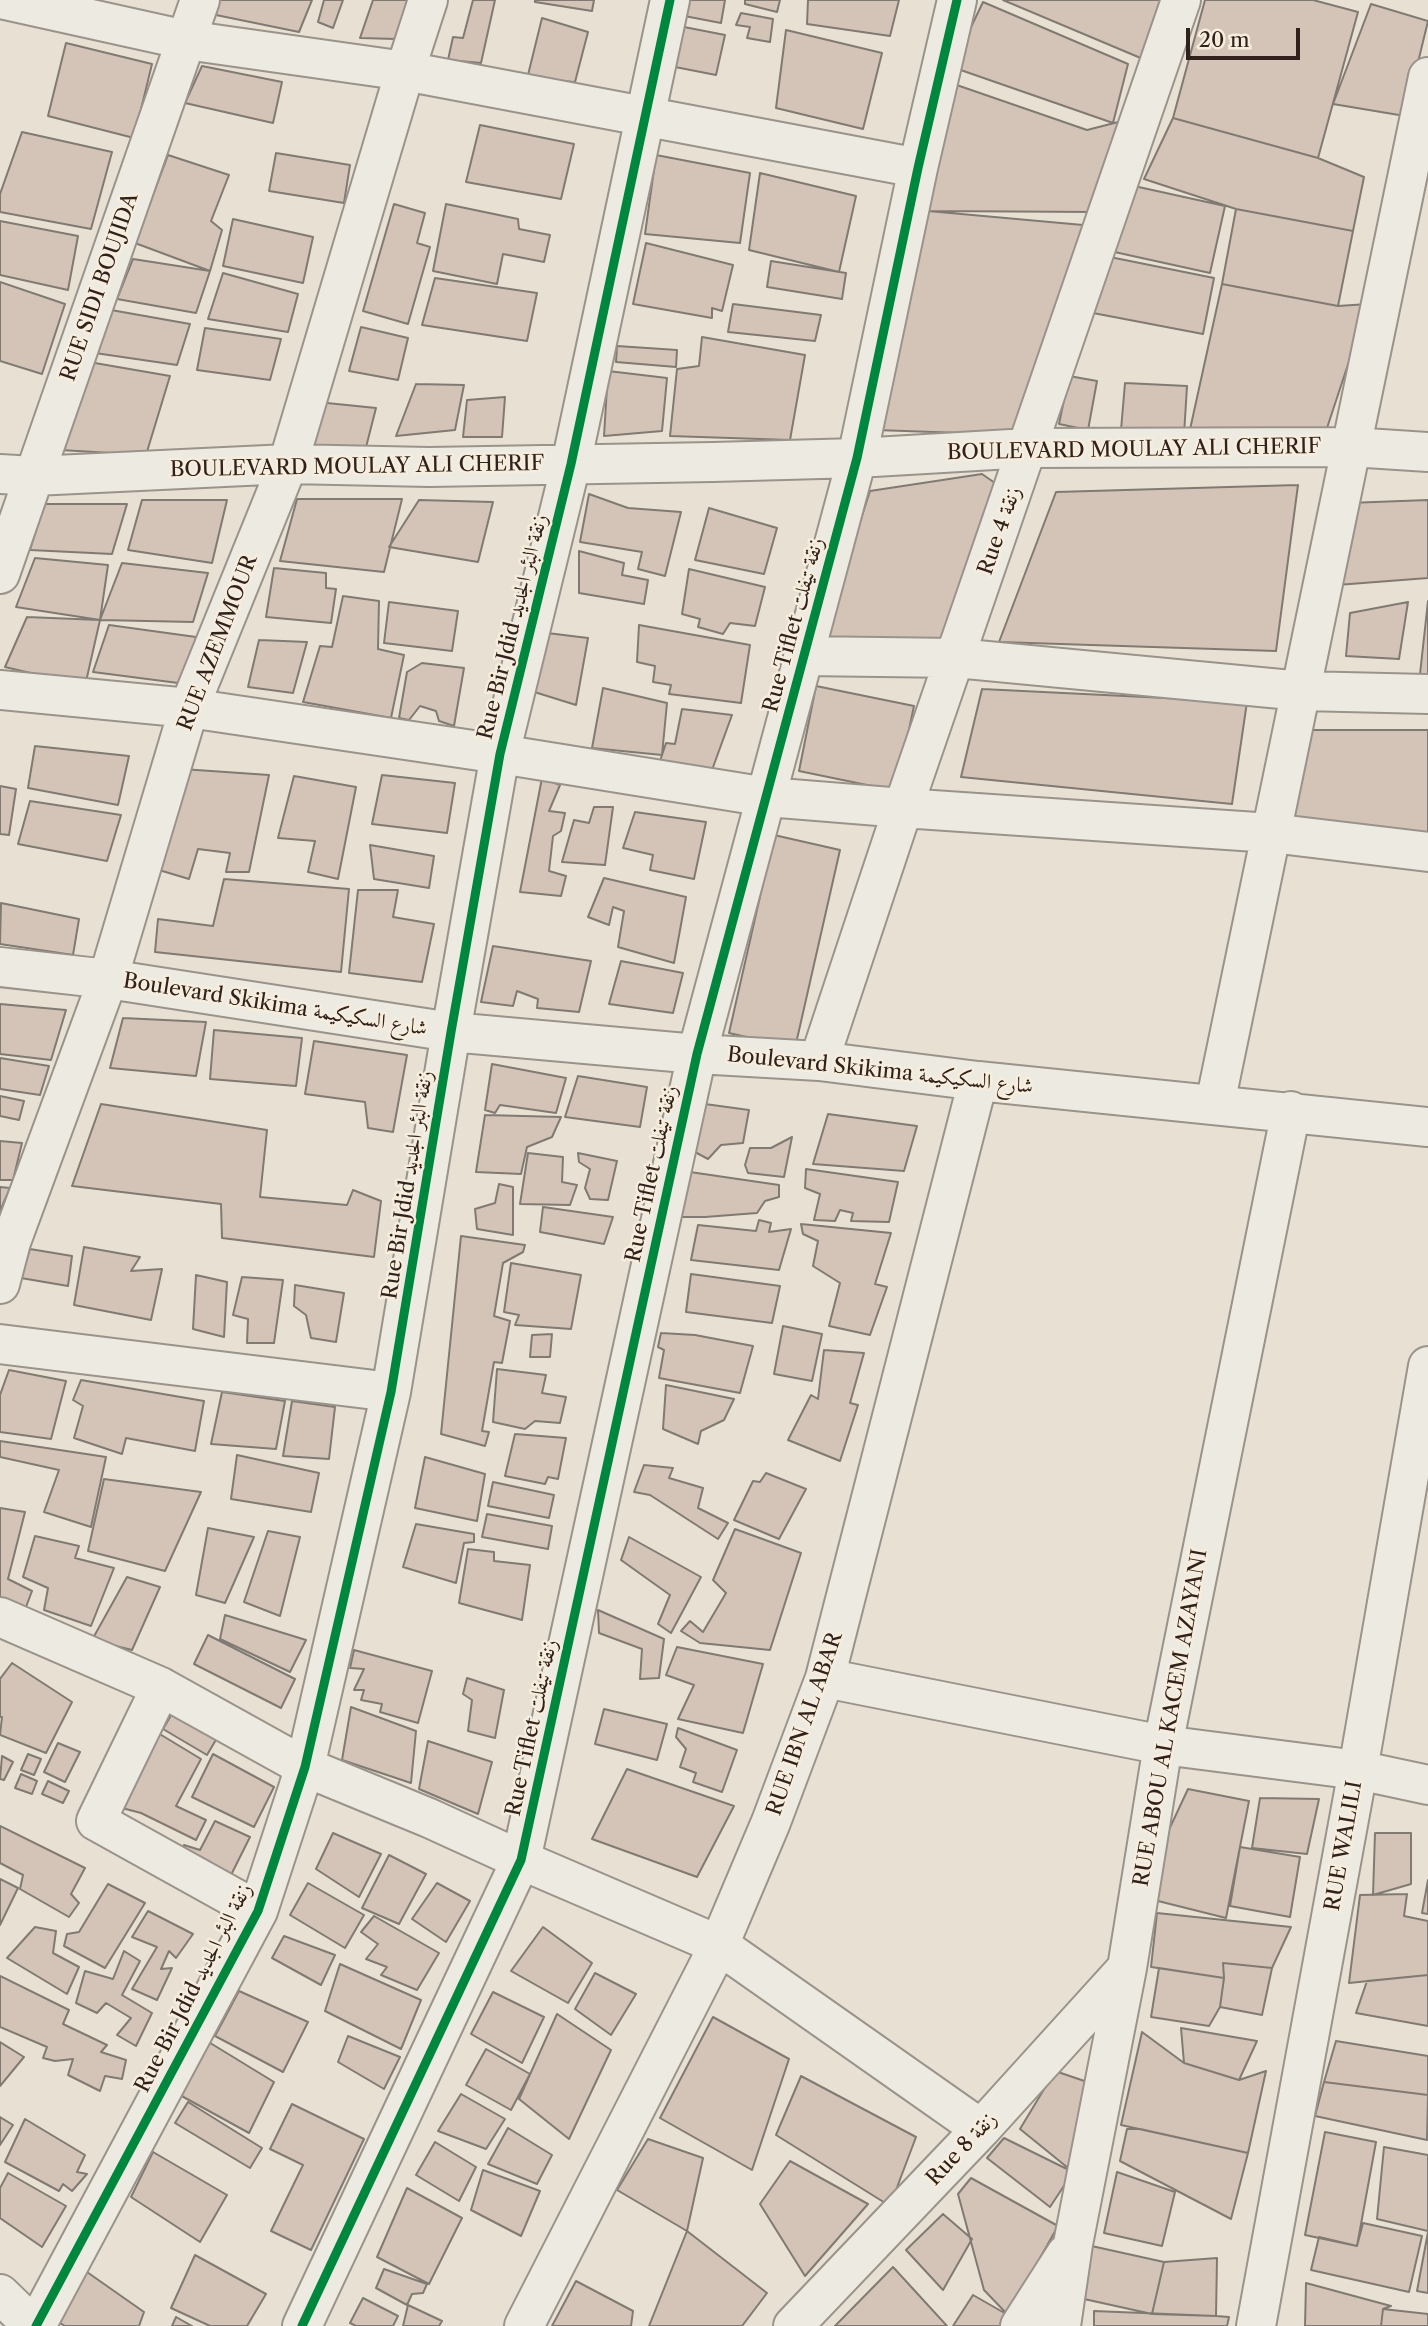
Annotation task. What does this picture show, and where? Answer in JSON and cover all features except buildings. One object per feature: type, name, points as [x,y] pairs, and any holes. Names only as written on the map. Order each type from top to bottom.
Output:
[{"type":"street","points":[[5,0],[186,40],[405,71],[918,167]]},
{"type":"street","name":"RUE SIDI BOUJIDA","points":[[0,574],[17,475],[200,0]]},
{"type":"street","name":"RUE AZEMMOUR","points":[[0,1284],[11,1242],[108,979],[189,708],[288,464],[428,0]]},
{"type":"street","name":"Rue Bir Jdid زنقة البئر الجديد","points":[[35,2326],[258,1911],[304,1767],[391,1392],[500,754],[571,464],[670,0]]},
{"type":"street","name":"Rue Tiflet زنقة تيفلت","points":[[302,2326],[521,1860],[696,1054],[857,458],[918,167],[957,0]]},
{"type":"street","name":"Rue 4 زنقة","points":[[819,1061],[903,808],[1181,0]]},
{"type":"street","points":[[1215,1104],[1428,77]]},
{"type":"street","name":"BOULEVARD MOULAY ALI CHERIF","points":[[17,475],[288,464],[429,467],[857,458],[1028,448],[1350,447],[1428,453]]},
{"type":"street","points":[[803,656],[956,659],[1302,691],[1428,694]]},
{"type":"street","points":[[0,690],[189,708],[767,797],[1271,833],[1428,852]]},
{"type":"street","name":"Boulevard Skikima شارع السكيكيمة","points":[[0,967],[108,979],[451,1032],[696,1054],[819,1061],[978,1081],[1428,1126]]},
{"type":"street","name":"RUE IBN AL ABAR","points":[[524,2326],[719,1945],[771,1822],[825,1678],[978,1081]]},
{"type":"street","name":"RUE ABOU AL KACEM AZAYANI","points":[[1061,2326],[1073,2244],[1127,1968],[1163,1745],[1291,1111]]},
{"type":"street","points":[[0,1344],[391,1392]]},
{"type":"street","name":"RUE WALILI","points":[[1256,2326],[1358,1770],[1428,1366]]},
{"type":"street","points":[[0,1617],[161,1687],[304,1767],[429,1818],[719,1945],[981,2129]]},
{"type":"street","points":[[825,1678],[1163,1745],[1358,1770],[1428,1785]]},
{"type":"street","points":[[161,1687],[96,1821],[258,1911]]},
{"type":"street","name":"Rue 8 زنقة","points":[[793,2326],[981,2129],[1127,1968]]},
{"type":"street","points":[[1020,2326],[1073,2244]]},
{"type":"street","points":[[0,2294],[35,2326]]},
{"type":"cycle path","points":[[36,2326],[258,1911],[305,1767],[391,1392],[500,754],[571,464],[670,0]]},
{"type":"cycle path","points":[[302,2326],[521,1860],[697,1054],[857,458],[918,168],[957,0]]}]
